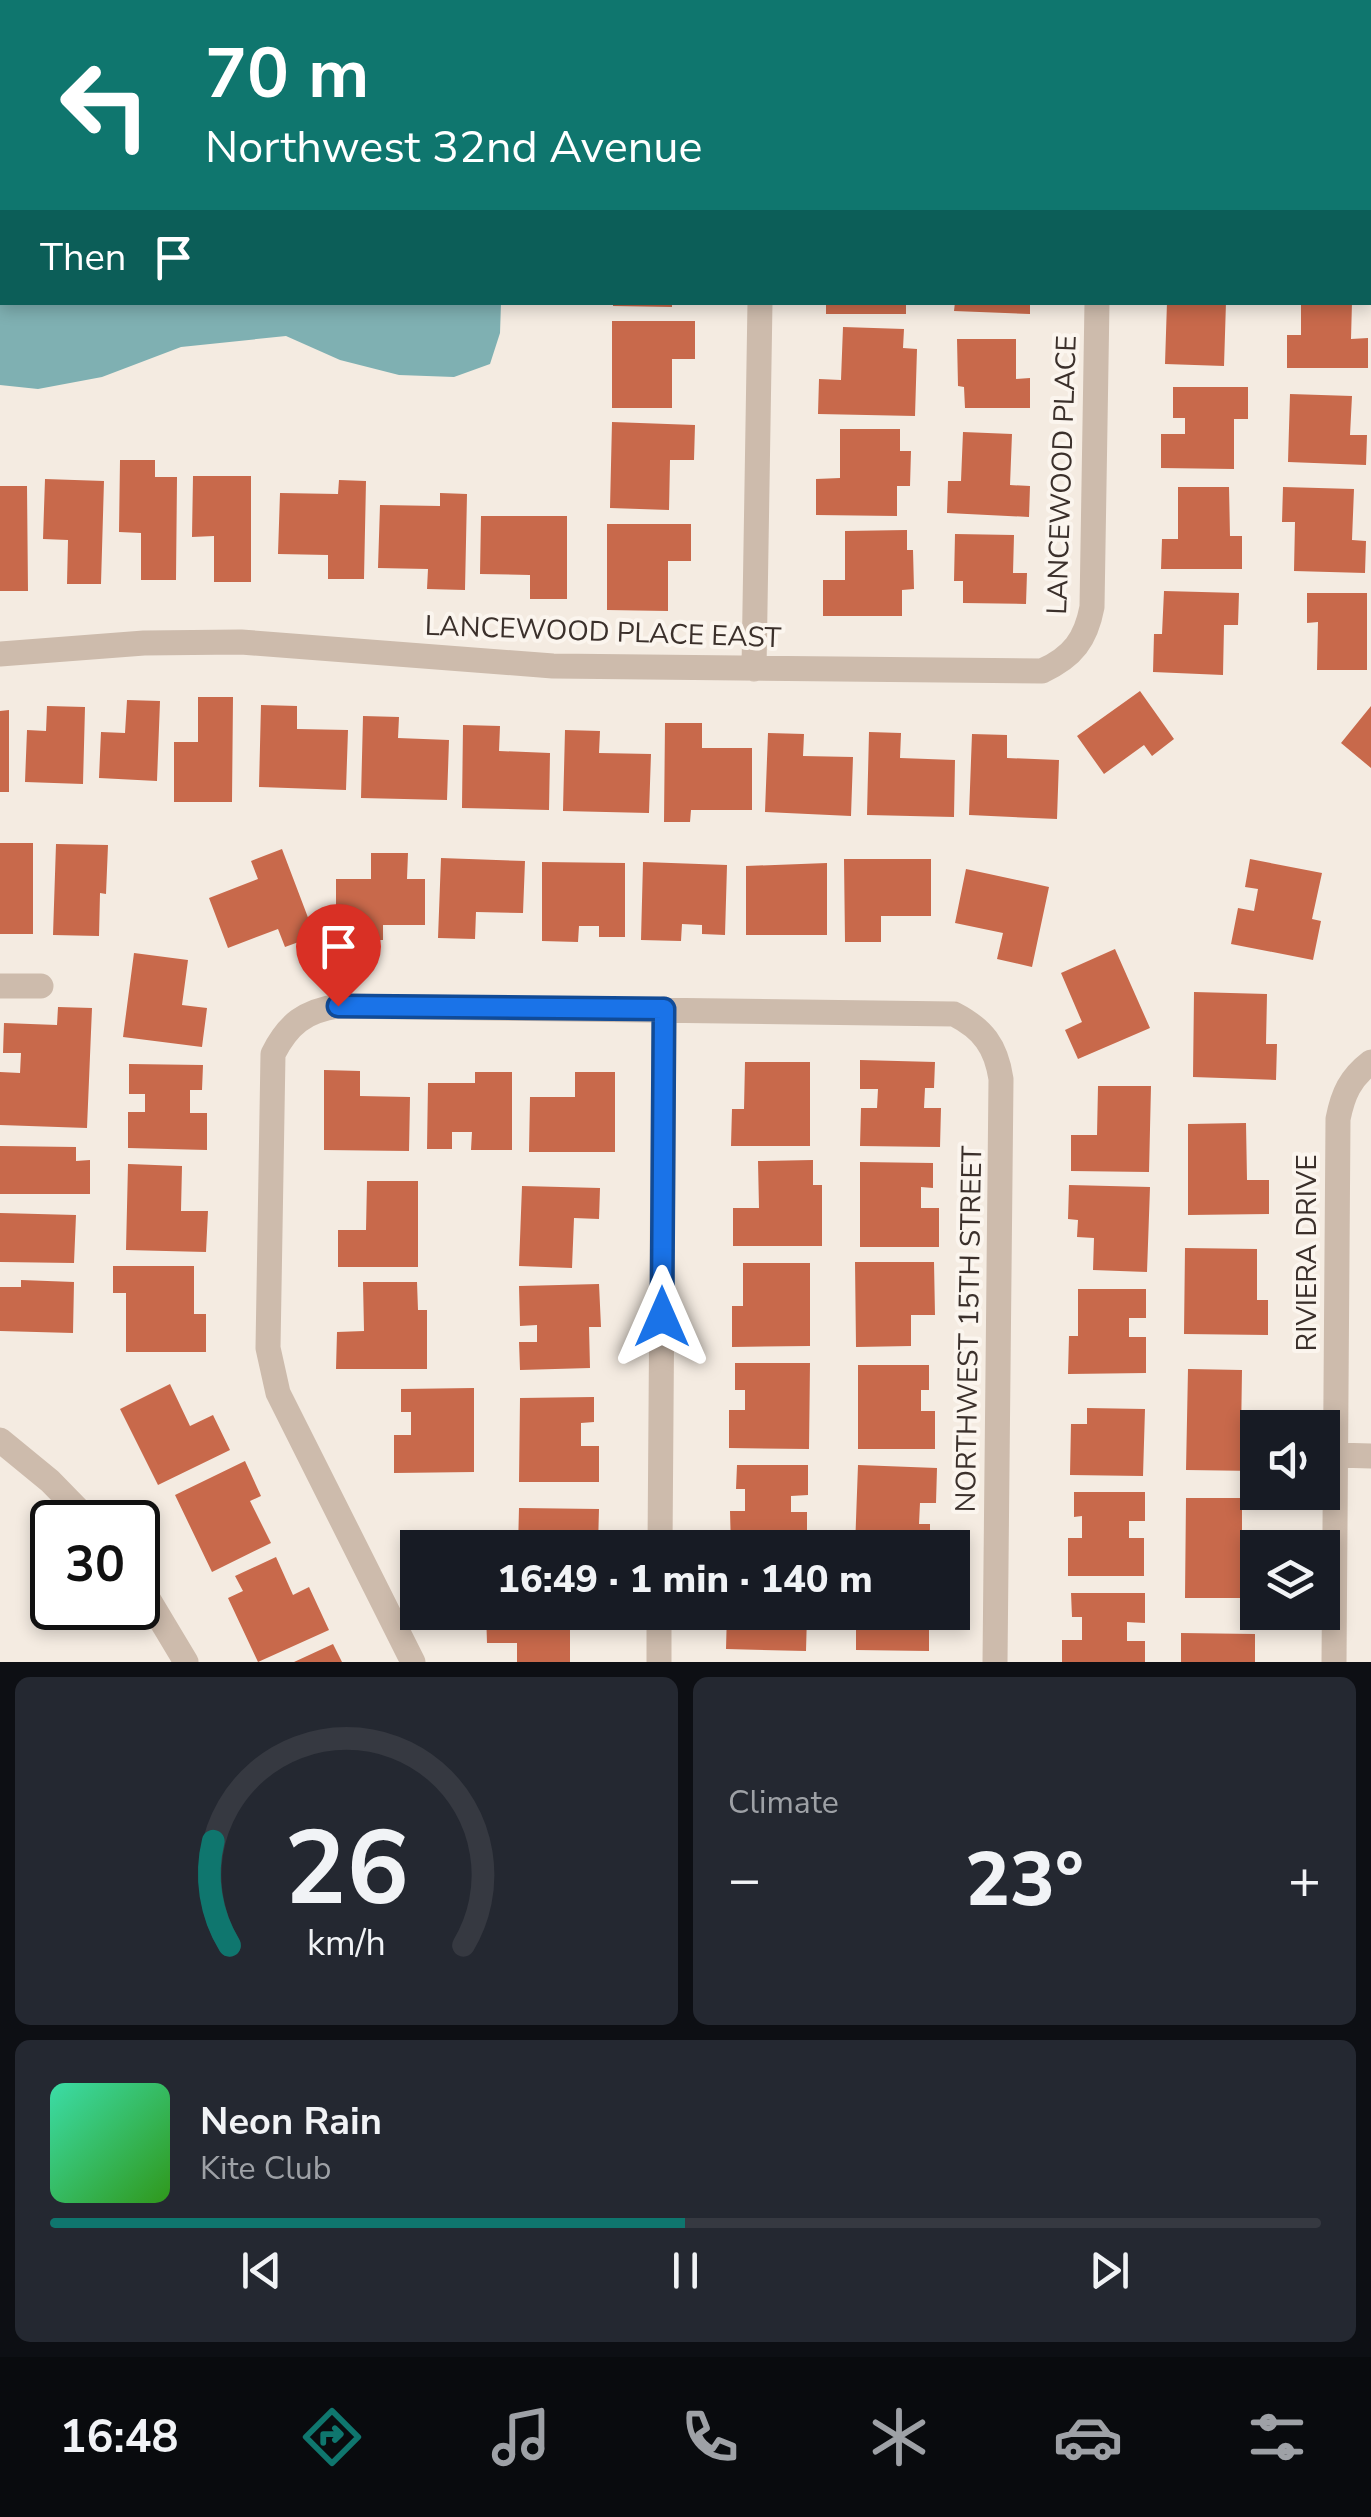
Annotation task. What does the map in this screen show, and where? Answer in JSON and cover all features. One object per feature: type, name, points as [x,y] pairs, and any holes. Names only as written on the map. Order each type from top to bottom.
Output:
[{"type":"street","points":[[754,669],[760,305]]},
{"type":"street","name":"LANCEWOOD PLACE","points":[[1078,647],[1088,628],[1092,606],[1096,305]]},
{"type":"street","name":"LANCEWOOD PLACE EAST","points":[[0,654],[144,643],[241,642],[313,645],[481,663],[1042,670],[1062,662],[1078,647]]},
{"type":"street","points":[[0,986],[41,986]]},
{"type":"street","points":[[413,1662],[270,1371],[273,1054],[282,1035],[297,1019],[338,1006],[664,1009],[660,1530]]},
{"type":"street","name":"NORTHWEST 15TH STREET","points":[[664,1009],[954,1014],[988,1038],[998,1058],[1001,1079],[995,1662]]},
{"type":"street","name":"RIVIERA DRIVE","points":[[1336,1410],[1338,1119],[1342,1097],[1352,1078],[1371,1062]]},
{"type":"street","points":[[0,1440],[69,1500]]},
{"type":"street","points":[[1340,1455],[1371,1456]]},
{"type":"street","name":"RIVIERA DRIVE","points":[[1334,1662],[1335,1510]]},
{"type":"street","points":[[160,1619],[186,1662]]},
{"type":"street","points":[[659,1662],[660,1630]]},
{"type":"water","points":[[0,305],[501,305],[500,333],[490,364],[454,377],[399,375],[340,360],[286,336],[181,347],[102,377],[38,389],[0,385]]},
{"type":"building","points":[[672,305],[672,307],[613,306]]},
{"type":"building","points":[[826,305],[906,305],[906,314],[826,314]]},
{"type":"building","points":[[955,305],[1030,305],[1030,314],[954,311]]},
{"type":"building","points":[[1167,305],[1226,305],[1224,366],[1165,364]]},
{"type":"building","points":[[1301,305],[1352,305],[1351,339],[1368,338],[1368,368],[1287,368],[1287,335],[1301,335]]},
{"type":"building","points":[[612,321],[695,321],[695,359],[672,359],[672,408],[612,408]]},
{"type":"building","points":[[843,327],[904,329],[903,348],[917,349],[915,416],[818,414],[819,379],[841,380]]},
{"type":"building","points":[[957,339],[1016,339],[1016,379],[1030,378],[1030,408],[965,408],[964,387],[958,386]]},
{"type":"building","points":[[1173,387],[1248,387],[1248,419],[1234,419],[1234,469],[1161,468],[1161,434],[1185,434],[1185,418],[1173,418]]},
{"type":"building","points":[[1290,394],[1352,396],[1350,435],[1367,435],[1366,465],[1288,462]]},
{"type":"building","points":[[612,422],[695,425],[694,460],[670,460],[669,510],[610,508]]},
{"type":"building","points":[[840,429],[900,429],[900,451],[911,451],[910,486],[897,486],[897,516],[816,515],[816,479],[840,478]]},
{"type":"building","points":[[963,432],[1012,434],[1010,485],[1030,486],[1029,517],[947,513],[948,481],[961,481]]},
{"type":"building","points":[[120,460],[155,460],[155,477],[177,477],[176,580],[141,580],[141,533],[119,532]]},
{"type":"building","points":[[193,476],[251,476],[251,582],[214,582],[214,536],[192,537]]},
{"type":"building","points":[[45,479],[104,481],[101,584],[67,584],[68,540],[43,539]]},
{"type":"building","points":[[339,480],[366,481],[364,579],[328,579],[328,555],[278,554],[280,493],[338,494]]},
{"type":"building","points":[[0,486],[27,486],[28,591],[0,591]]},
{"type":"building","points":[[1178,487],[1229,487],[1230,536],[1242,536],[1242,569],[1161,569],[1162,539],[1178,539]]},
{"type":"building","points":[[1283,487],[1354,489],[1352,540],[1366,541],[1365,573],[1294,571],[1295,522],[1282,522]]},
{"type":"building","points":[[440,493],[467,494],[465,590],[427,589],[428,569],[378,568],[380,505],[440,506]]},
{"type":"building","points":[[481,516],[567,516],[567,599],[530,599],[530,575],[480,574]]},
{"type":"building","points":[[607,524],[691,524],[691,561],[668,561],[668,611],[607,610]]},
{"type":"building","points":[[907,530],[907,550],[913,550],[914,589],[902,590],[902,616],[823,616],[823,580],[845,580],[845,531]]},
{"type":"building","points":[[955,534],[1014,535],[1013,573],[1027,573],[1026,604],[963,603],[963,581],[954,581]]},
{"type":"building","points":[[1164,591],[1239,593],[1238,625],[1224,625],[1223,675],[1153,672],[1154,634],[1162,634]]},
{"type":"building","points":[[1307,593],[1367,593],[1367,670],[1317,670],[1318,622],[1307,623]]},
{"type":"building","points":[[1140,691],[1174,739],[1152,756],[1144,745],[1104,774],[1077,736]]},
{"type":"building","points":[[198,697],[233,697],[232,802],[174,802],[174,742],[198,742]]},
{"type":"building","points":[[127,700],[160,701],[157,781],[99,778],[101,732],[125,733]]},
{"type":"building","points":[[261,705],[297,706],[297,729],[348,730],[346,790],[259,787]]},
{"type":"building","points":[[47,706],[85,707],[83,784],[25,782],[27,730],[46,731]]},
{"type":"building","points":[[1371,706],[1371,768],[1341,743]]},
{"type":"building","points":[[9,710],[9,792],[0,792],[0,711]]},
{"type":"building","points":[[363,716],[399,717],[398,738],[449,740],[447,800],[361,798]]},
{"type":"building","points":[[665,723],[702,723],[702,748],[752,748],[752,810],[691,810],[690,822],[664,822]]},
{"type":"building","points":[[463,725],[500,726],[499,751],[550,753],[549,810],[462,808]]},
{"type":"building","points":[[565,730],[600,731],[599,753],[651,754],[649,813],[563,811]]},
{"type":"building","points":[[869,732],[901,733],[900,758],[955,760],[954,817],[867,815]]},
{"type":"building","points":[[768,733],[804,734],[803,756],[853,757],[851,816],[765,812]]},
{"type":"building","points":[[972,734],[1007,735],[1007,758],[1059,760],[1057,819],[969,815]]},
{"type":"building","points":[[0,843],[33,843],[33,934],[0,934]]},
{"type":"building","points":[[56,844],[108,845],[106,894],[100,893],[99,936],[53,935]]},
{"type":"building","points":[[282,849],[315,936],[285,947],[278,929],[228,948],[209,898],[258,879],[251,861]]},
{"type":"building","points":[[371,853],[408,853],[407,879],[425,879],[425,925],[383,925],[383,940],[336,940],[336,879],[371,879]]},
{"type":"building","points":[[441,858],[525,861],[523,913],[476,912],[475,939],[438,938]]},
{"type":"building","points":[[844,859],[931,859],[931,916],[881,916],[881,942],[845,942]]},
{"type":"building","points":[[1250,859],[1322,873],[1312,919],[1321,921],[1313,960],[1231,944],[1238,908],[1254,911],[1258,889],[1245,887]]},
{"type":"building","points":[[542,862],[625,863],[625,937],[599,937],[599,926],[579,926],[578,942],[542,941]]},
{"type":"building","points":[[643,862],[727,865],[725,935],[702,934],[702,925],[682,924],[681,941],[641,940]]},
{"type":"building","points":[[827,863],[827,935],[746,935],[746,866]]},
{"type":"building","points":[[966,869],[1049,887],[1032,967],[997,959],[1003,933],[955,923]]},
{"type":"building","points":[[1115,949],[1150,1028],[1078,1059],[1065,1030],[1082,1022],[1061,973]]},
{"type":"building","points":[[134,953],[188,960],[182,1005],[207,1008],[202,1047],[123,1037]]},
{"type":"building","points":[[1194,992],[1267,994],[1266,1044],[1277,1044],[1276,1080],[1193,1077]]},
{"type":"building","points":[[58,1007],[92,1008],[87,1128],[0,1125],[0,1072],[20,1073],[21,1053],[3,1053],[4,1023],[57,1025]]},
{"type":"building","points":[[860,1060],[935,1062],[934,1088],[925,1088],[924,1108],[941,1108],[940,1147],[860,1146],[861,1108],[877,1108],[878,1089],[860,1089]]},
{"type":"building","points":[[745,1062],[810,1062],[810,1146],[731,1146],[732,1109],[744,1109]]},
{"type":"building","points":[[129,1064],[203,1065],[202,1090],[190,1090],[190,1113],[207,1113],[207,1150],[128,1148],[128,1112],[145,1112],[145,1094],[129,1094]]},
{"type":"building","points":[[324,1070],[360,1071],[360,1096],[410,1097],[409,1151],[324,1150]]},
{"type":"building","points":[[475,1072],[512,1072],[512,1150],[471,1150],[472,1132],[452,1132],[452,1149],[427,1149],[428,1083],[475,1083]]},
{"type":"building","points":[[575,1072],[615,1072],[615,1152],[529,1152],[530,1097],[575,1097]]},
{"type":"building","points":[[1098,1086],[1151,1086],[1149,1172],[1071,1171],[1071,1135],[1097,1135]]},
{"type":"building","points":[[1246,1123],[1247,1180],[1269,1180],[1269,1214],[1188,1215],[1188,1124]]},
{"type":"building","points":[[0,1146],[76,1147],[76,1161],[90,1160],[90,1194],[0,1194]]},
{"type":"building","points":[[813,1160],[813,1185],[822,1185],[822,1246],[733,1246],[733,1208],[759,1208],[758,1161]]},
{"type":"building","points":[[860,1162],[933,1163],[933,1188],[921,1187],[921,1208],[939,1208],[939,1247],[860,1247]]},
{"type":"building","points":[[128,1164],[182,1166],[181,1211],[208,1211],[206,1252],[126,1250]]},
{"type":"building","points":[[367,1181],[418,1181],[418,1267],[338,1267],[338,1230],[366,1230]]},
{"type":"building","points":[[1069,1185],[1150,1187],[1147,1272],[1093,1270],[1094,1238],[1077,1237],[1078,1220],[1068,1219]]},
{"type":"building","points":[[522,1186],[600,1188],[599,1219],[574,1218],[572,1268],[519,1266]]},
{"type":"building","points":[[0,1213],[76,1215],[74,1263],[0,1262]]},
{"type":"building","points":[[1185,1248],[1257,1249],[1257,1300],[1268,1300],[1268,1335],[1184,1334]]},
{"type":"building","points":[[855,1262],[934,1262],[935,1315],[911,1315],[911,1346],[856,1347]]},
{"type":"building","points":[[743,1263],[810,1263],[810,1346],[732,1347],[732,1306],[743,1306]]},
{"type":"building","points":[[113,1266],[194,1266],[194,1314],[206,1314],[206,1352],[126,1352],[126,1293],[113,1293]]},
{"type":"building","points":[[21,1280],[74,1282],[73,1333],[0,1331],[0,1287],[21,1287]]},
{"type":"building","points":[[363,1282],[417,1282],[418,1310],[427,1310],[427,1369],[336,1369],[337,1332],[364,1331]]},
{"type":"building","points":[[599,1284],[601,1327],[589,1327],[590,1368],[520,1370],[519,1342],[537,1342],[537,1325],[520,1326],[519,1286]]},
{"type":"building","points":[[1078,1289],[1146,1289],[1146,1318],[1129,1318],[1129,1337],[1146,1337],[1146,1373],[1068,1374],[1069,1336],[1078,1336]]},
{"type":"building","points":[[735,1363],[810,1363],[809,1449],[729,1448],[729,1410],[745,1410],[745,1390],[735,1390]]},
{"type":"building","points":[[858,1365],[929,1365],[929,1390],[921,1390],[921,1411],[935,1411],[935,1449],[858,1449]]},
{"type":"building","points":[[1188,1369],[1242,1370],[1240,1471],[1186,1470]]},
{"type":"building","points":[[170,1384],[190,1426],[213,1415],[230,1450],[158,1485],[120,1409]]},
{"type":"building","points":[[474,1388],[474,1472],[394,1473],[394,1435],[411,1435],[411,1412],[401,1412],[401,1389]]},
{"type":"building","points":[[594,1397],[594,1422],[581,1423],[581,1446],[599,1446],[599,1482],[519,1482],[520,1398]]},
{"type":"building","points":[[1087,1408],[1145,1409],[1143,1476],[1070,1475],[1071,1424],[1087,1424]]},
{"type":"building","points":[[245,1461],[261,1496],[250,1501],[271,1543],[212,1572],[175,1495]]},
{"type":"building","points":[[737,1465],[808,1465],[808,1495],[791,1496],[791,1512],[807,1512],[807,1530],[731,1530],[730,1511],[745,1511],[745,1489],[736,1489]]},
{"type":"building","points":[[858,1465],[937,1468],[936,1503],[920,1503],[919,1524],[930,1524],[930,1530],[856,1530]]},
{"type":"building","points":[[1074,1492],[1145,1492],[1145,1521],[1129,1521],[1129,1538],[1144,1538],[1144,1576],[1068,1576],[1068,1538],[1082,1538],[1082,1516],[1074,1517]]},
{"type":"building","points":[[1186,1498],[1240,1498],[1240,1598],[1185,1598]]},
{"type":"building","points":[[519,1508],[599,1509],[598,1530],[518,1530]]},
{"type":"building","points":[[276,1557],[293,1595],[309,1587],[329,1630],[258,1662],[228,1598],[243,1591],[235,1576]]},
{"type":"building","points":[[1071,1593],[1145,1593],[1145,1623],[1127,1622],[1127,1641],[1145,1641],[1145,1662],[1062,1662],[1062,1640],[1082,1640],[1082,1617],[1072,1617]]},
{"type":"building","points":[[487,1630],[570,1630],[570,1662],[517,1662],[517,1643],[487,1643]]},
{"type":"building","points":[[727,1630],[807,1630],[806,1651],[726,1649]]},
{"type":"building","points":[[856,1630],[929,1630],[929,1651],[856,1650]]},
{"type":"building","points":[[1181,1633],[1255,1634],[1255,1662],[1181,1662]]},
{"type":"building","points":[[333,1644],[342,1662],[294,1662]]},
{"type":"route","points":[[338,1006],[664,1009],[662,1317]]}]
